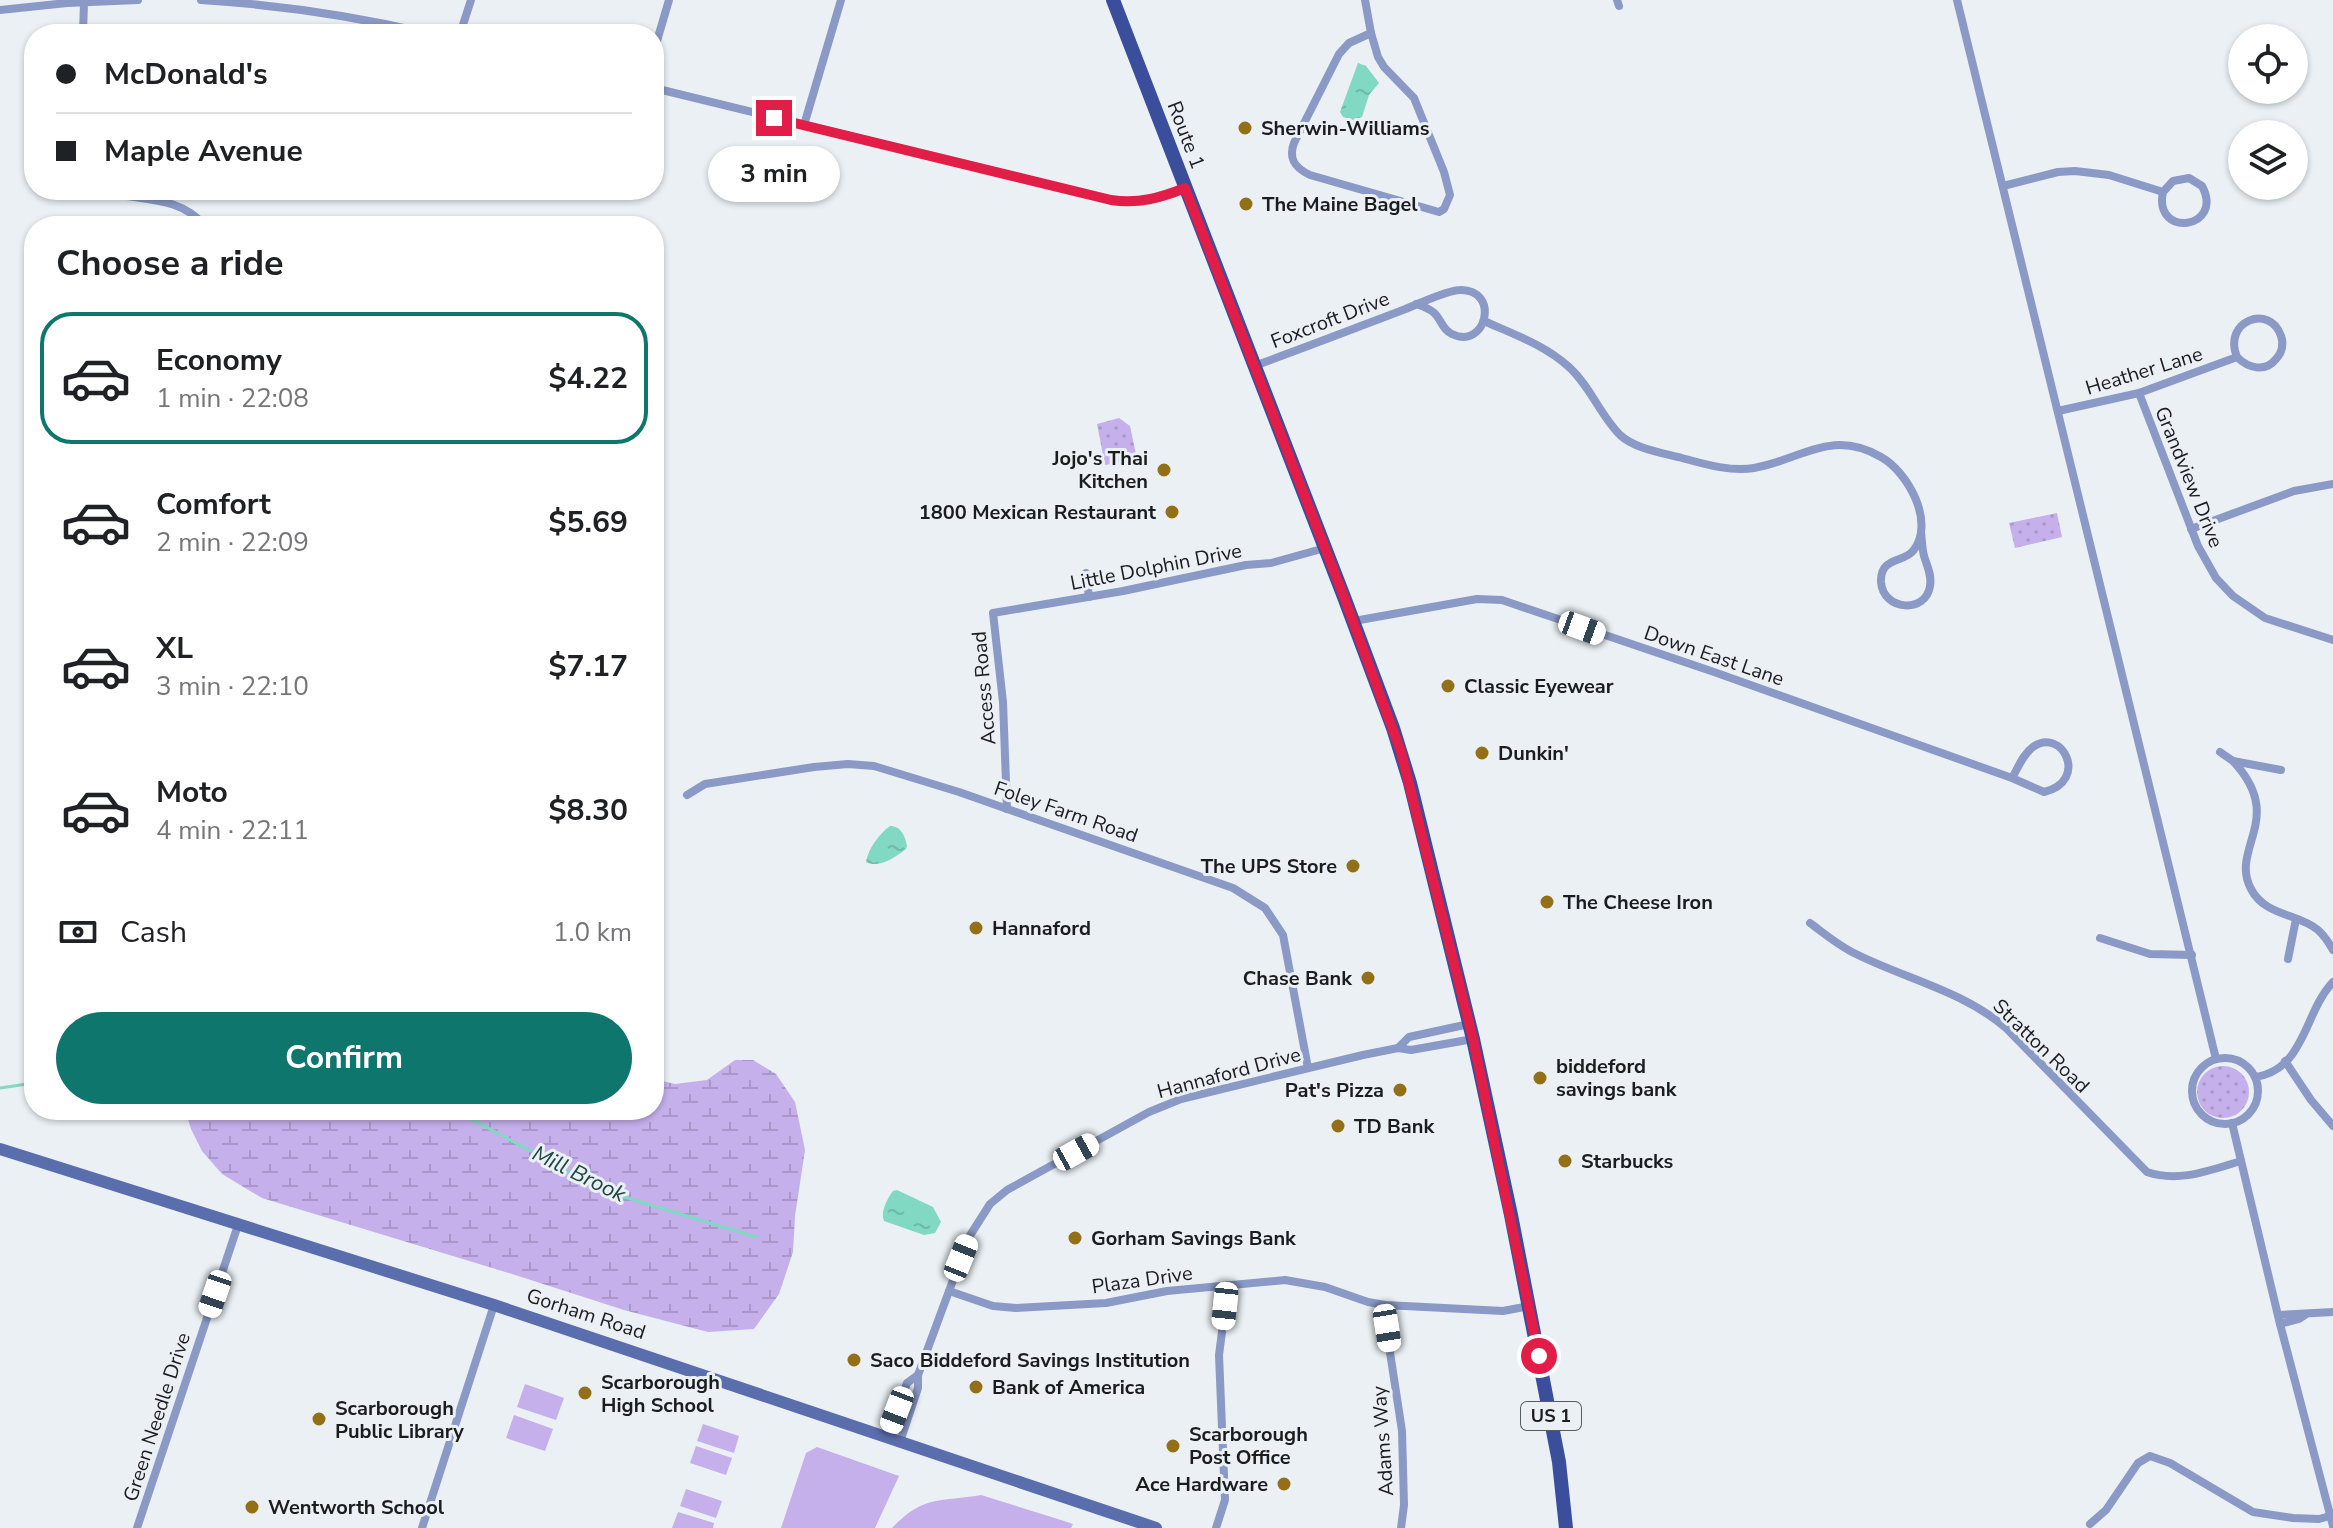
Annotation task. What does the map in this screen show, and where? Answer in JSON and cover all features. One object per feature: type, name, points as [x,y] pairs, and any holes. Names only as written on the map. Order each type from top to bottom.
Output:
[{"type":"main road","name":"Route 1","points":[[1113,0],[1354,621],[1405,768],[1473,1039],[1530,1306],[1559,1462],[1566,1528]]},
{"type":"main road","name":"Gorham Road","points":[[0,1149],[494,1305],[1156,1528]]},
{"type":"street","points":[[0,10],[138,0]]},
{"type":"street","points":[[201,0],[308,10],[387,24]]},
{"type":"street","points":[[463,24],[471,0]]},
{"type":"street","points":[[662,24],[669,0]]},
{"type":"street","points":[[804,125],[841,0]]},
{"type":"street","points":[[1365,0],[1378,57],[1414,98],[1444,172],[1450,195],[1441,211],[1418,208],[1310,175],[1300,170],[1293,161],[1291,153],[1294,143],[1339,54],[1349,43],[1371,33]]},
{"type":"street","points":[[1957,0],[2216,1059]]},
{"type":"street","points":[[83,24],[84,2]]},
{"type":"street","points":[[664,90],[1111,200],[1141,202],[1185,188]]},
{"type":"street","points":[[2003,186],[2058,172],[2075,171],[2109,175],[2163,192]]},
{"type":"street","points":[[2181,178],[2196,181],[2206,193],[2206,209],[2197,220],[2176,222],[2162,207],[2163,192],[2173,181],[2181,178]]},
{"type":"street","points":[[151,200],[172,203],[194,216]]},
{"type":"street","name":"Foxcroft Drive","points":[[1254,366],[1416,304],[1454,291],[1469,291],[1478,296],[1486,313],[1484,321],[1474,333],[1456,336],[1446,330],[1434,312],[1416,304]]},
{"type":"street","points":[[2254,319],[2262,319],[2276,327],[2282,342],[2273,363],[2266,367],[2250,367],[2237,357],[2233,341],[2240,326],[2254,319]]},
{"type":"street","points":[[1484,321],[1533,343],[1568,366],[1620,435],[1644,447],[1738,469],[1769,464],[1823,446],[1852,446],[1879,456],[1893,466],[1907,483],[1919,511],[1924,557],[1930,574],[1929,590],[1919,602],[1912,606],[1900,606],[1884,593],[1881,585],[1883,573],[1893,561],[1912,552],[1921,532]]},
{"type":"street","name":"Heather Lane","points":[[2058,411],[2139,393],[2237,357]]},
{"type":"street","name":"Grandview Drive","points":[[2139,393],[2191,529],[2208,567],[2224,588],[2243,605],[2277,624],[2333,640]]},
{"type":"street","points":[[2191,529],[2294,491],[2333,484]]},
{"type":"street","name":"Little Dolphin Drive","points":[[993,613],[1246,565],[1271,563],[1325,548]]},
{"type":"street","points":[[1086,573],[1089,597]]},
{"type":"street","name":"Down East Lane","points":[[1354,621],[1477,599],[1502,600],[1727,676],[2044,792],[2051,791],[2066,778],[2069,766],[2067,757],[2054,744],[2037,744],[2030,749],[2012,778]]},
{"type":"street","name":"Access Road","points":[[993,613],[1003,702],[1007,809]]},
{"type":"street","points":[[2220,752],[2233,761],[2250,787],[2258,807],[2246,868],[2248,884],[2255,897],[2265,906],[2318,930],[2333,950]]},
{"type":"street","points":[[2233,761],[2281,770]]},
{"type":"street","name":"Foley Farm Road","points":[[687,795],[705,784],[814,767],[855,764],[886,769],[1221,883],[1265,908],[1276,922],[1286,944],[1308,1068]]},
{"type":"street","points":[[2288,959],[2296,919]]},
{"type":"street","name":"Stratton Road","points":[[1810,923],[1857,955],[1988,1013],[2147,1172],[2165,1177],[2181,1176],[2241,1161]]},
{"type":"street","points":[[2100,938],[2150,954],[2192,955]]},
{"type":"street","points":[[2255,1077],[2271,1072],[2285,1061],[2302,1040],[2320,999],[2333,982]]},
{"type":"street","name":"Hannaford Drive","points":[[1398,1048],[1409,1037],[1469,1024]]},
{"type":"street","name":"Hannaford Drive","points":[[900,1442],[918,1388],[918,1375],[976,1224],[990,1204],[1007,1190],[1163,1106],[1200,1094],[1398,1048],[1411,1050],[1473,1039]]},
{"type":"street","points":[[2216,1059],[2235,1059],[2255,1077],[2258,1092],[2256,1103],[2242,1119],[2232,1123],[2210,1120],[2195,1104],[2194,1082],[2198,1072],[2216,1059]]},
{"type":"street","points":[[2285,1061],[2333,1126]]},
{"type":"street","points":[[2090,1524],[2106,1510],[2138,1463],[2150,1456],[2183,1470],[2253,1512],[2332,1521],[2232,1123]]},
{"type":"street","name":"Green Needle Drive","points":[[137,1528],[238,1225]]},
{"type":"street","name":"Plaza Drive","points":[[949,1291],[993,1306],[1016,1308],[1106,1303],[1167,1291],[1274,1280],[1299,1281],[1385,1305],[1503,1311],[1530,1306]]},
{"type":"street","points":[[1216,1528],[1225,1500],[1219,1355],[1228,1286]]},
{"type":"street","points":[[422,1528],[494,1305]]},
{"type":"street","name":"Adams Way","points":[[1385,1305],[1402,1431],[1404,1505],[1401,1528]]},
{"type":"street","points":[[2280,1320],[2333,1312]]},
{"type":"street","name":"Hannaford Drive","points":[[887,1437],[907,1383],[918,1375]]},
{"type":"green space","points":[[1119,418],[1130,426],[1137,459],[1105,465],[1097,424]]},
{"type":"green space","points":[[2057,513],[2062,537],[2015,548],[2009,523]]},
{"type":"green space","points":[[735,1060],[753,1060],[776,1074],[795,1102],[805,1150],[793,1252],[779,1294],[754,1329],[708,1332],[624,1310],[262,1198],[222,1174],[202,1151],[188,1120],[664,1120],[664,1081],[675,1084],[707,1080]]},
{"type":"green space","points":[[2223,1066],[2241,1074],[2249,1092],[2241,1110],[2223,1118],[2205,1110],[2197,1092],[2205,1074]]},
{"type":"green space","points":[[525,1384],[564,1398],[556,1420],[517,1407]]},
{"type":"green space","points":[[514,1415],[553,1429],[545,1451],[506,1438]]},
{"type":"green space","points":[[703,1424],[739,1436],[734,1453],[697,1441]]},
{"type":"green space","points":[[696,1446],[732,1458],[726,1475],[690,1463]]},
{"type":"green space","points":[[817,1447],[899,1476],[875,1528],[781,1528],[806,1453]]},
{"type":"green space","points":[[686,1489],[722,1501],[716,1518],[680,1506]]},
{"type":"green space","points":[[981,1495],[1073,1524],[1071,1528],[892,1528],[923,1505]]},
{"type":"green space","points":[[678,1512],[714,1523],[713,1528],[672,1528]]},
{"type":"water","points":[[1358,63],[1366,66],[1379,83],[1369,95],[1362,117],[1352,120],[1343,117],[1340,112]]},
{"type":"water","points":[[890,826],[902,832],[906,849],[881,863],[866,862],[875,842]]},
{"type":"water","points":[[897,1190],[933,1207],[941,1222],[935,1233],[924,1235],[884,1221],[885,1206],[893,1191]]},
{"type":"waterway","name":"Mill Brook","points":[[0,1088],[24,1084]]},
{"type":"waterway","name":"Mill Brook","points":[[473,1120],[608,1192],[756,1237]]},
{"type":"place","name":"Sherwin-Williams","points":[[1245,128]]},
{"type":"place","name":"The Maine Bagel","points":[[1246,204]]},
{"type":"place","name":"Jojo's Thai Kitchen","points":[[1164,470]]},
{"type":"place","name":"1800 Mexican Restaurant","points":[[1172,512]]},
{"type":"place","name":"Classic Eyewear","points":[[1448,686]]},
{"type":"place","name":"Dunkin'","points":[[1482,753]]},
{"type":"place","name":"The UPS Store","points":[[1353,866]]},
{"type":"place","name":"The Cheese Iron","points":[[1547,902]]},
{"type":"place","name":"Hannaford","points":[[976,928]]},
{"type":"place","name":"Chase Bank","points":[[1368,978]]},
{"type":"place","name":"biddeford savings bank","points":[[1540,1078]]},
{"type":"place","name":"Pat's Pizza","points":[[1400,1090]]},
{"type":"place","name":"TD Bank","points":[[1338,1126]]},
{"type":"place","name":"Starbucks","points":[[1565,1161]]},
{"type":"place","name":"Gorham Savings Bank","points":[[1075,1238]]},
{"type":"place","name":"Saco Biddeford Savings Institution","points":[[854,1360]]},
{"type":"place","name":"Bank of America","points":[[976,1387]]},
{"type":"place","name":"Scarborough High School","points":[[585,1393]]},
{"type":"place","name":"Scarborough Public Library","points":[[319,1419]]},
{"type":"place","name":"Scarborough Post Office","points":[[1173,1446]]},
{"type":"place","name":"Ace Hardware","points":[[1284,1484]]},
{"type":"place","name":"Wentworth School","points":[[252,1507]]},
{"type":"route","points":[[774,118],[1111,200],[1141,202],[1185,188],[1300,480],[1401,752],[1473,1039],[1539,1356]]}]
